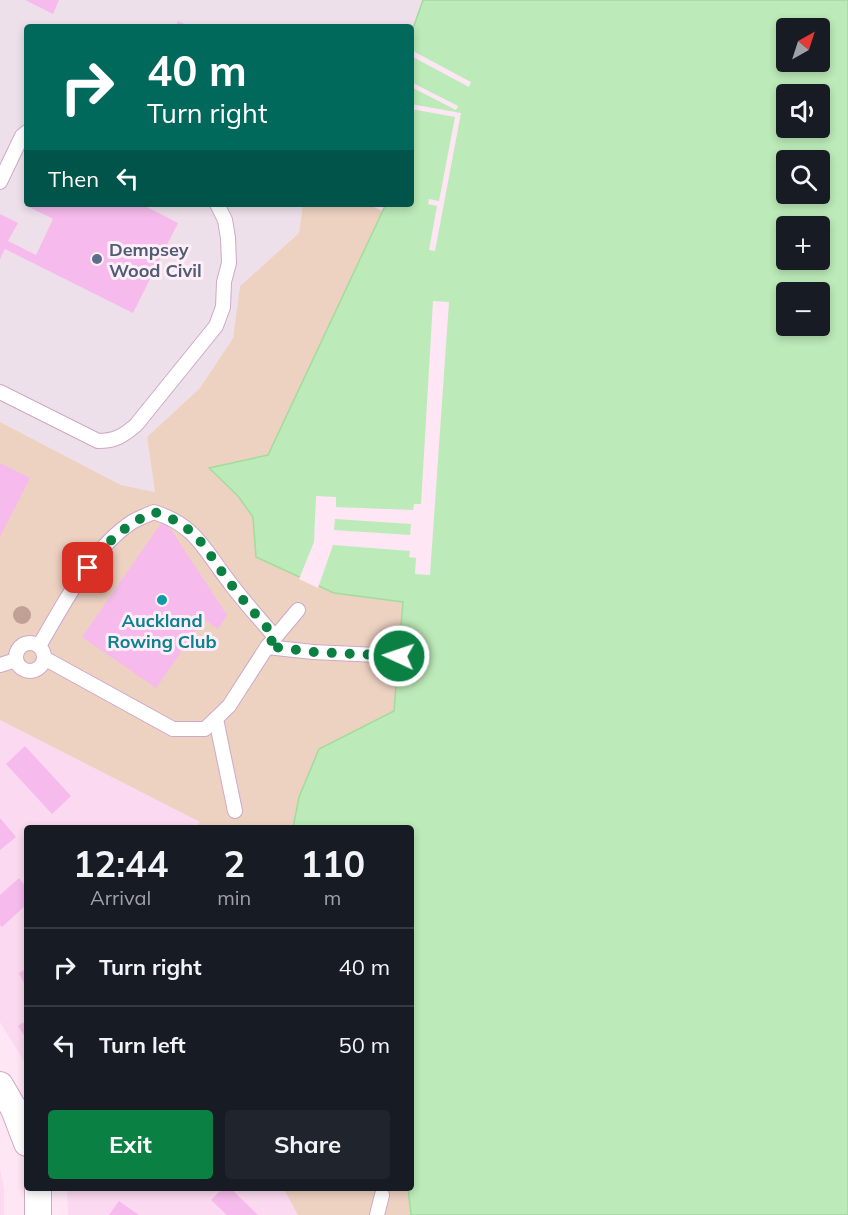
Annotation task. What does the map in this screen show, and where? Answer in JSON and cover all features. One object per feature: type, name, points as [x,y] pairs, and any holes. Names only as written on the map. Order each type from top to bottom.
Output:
[{"type":"street","points":[[0,1085],[14,1109],[24,1135]]},
{"type":"street","points":[[38,1191],[38,1215]]},
{"type":"lane","points":[[0,182],[24,134]]},
{"type":"lane","points":[[0,392],[98,441],[113,441],[136,425],[216,327],[223,307],[224,282],[229,262],[225,220],[218,207]]},
{"type":"lane","points":[[298,610],[271,642],[229,706],[205,729],[173,729],[41,652],[31,642],[22,644],[16,651],[15,660],[21,668],[30,671],[40,667],[41,652],[54,618],[101,549],[132,522],[154,512],[187,527],[203,544],[271,642],[313,652],[399,656]]},
{"type":"lane","points":[[0,665],[15,660]]},
{"type":"lane","points":[[216,719],[235,811]]},
{"type":"lane","points":[[377,1215],[382,1194]]},
{"type":"shaded area","points":[[0,0],[423,0],[414,26],[24,24],[24,207],[303,207],[299,233],[240,286],[233,338],[200,388],[147,437],[155,492],[121,485],[0,422]]},
{"type":"shaded area","points":[[423,0],[449,611],[371,825],[198,825],[200,822],[0,720],[0,422],[121,485],[155,492],[147,437],[200,388],[233,338],[240,286],[299,233],[303,207],[374,207],[384,212],[385,207],[414,207],[414,26]]},
{"type":"shaded area","points":[[423,0],[848,0],[848,1215],[411,1215],[408,1191],[414,1191],[414,825],[294,825],[299,797],[319,749],[394,711],[403,602],[334,593],[256,557],[253,517],[238,496],[209,468],[268,455],[385,207],[414,207],[414,26]]},
{"type":"shaded area","points":[[0,720],[200,822],[198,825],[24,825],[24,1061],[0,1022]]},
{"type":"shaded area","points":[[0,1169],[4,1188],[4,1215],[0,1215]]},
{"type":"shaded area","points":[[67,1191],[285,1191],[298,1215],[68,1215]]},
{"type":"shaded area","points":[[285,1191],[414,1191],[437,1215],[298,1215]]},
{"type":"pier","points":[[414,52],[471,82],[469,87],[414,58]]},
{"type":"pier","points":[[414,84],[458,106],[456,110],[414,89]]},
{"type":"pier","points":[[414,105],[461,113],[435,251],[429,250],[437,206],[428,204],[429,199],[439,201],[455,117],[414,110]]},
{"type":"pier","points":[[433,301],[449,302],[430,575],[415,574],[416,558],[409,557],[410,551],[333,545],[318,588],[299,579],[314,542],[316,496],[336,497],[336,507],[413,510],[414,504],[421,504]],"holes":[[[335,519],[411,524],[410,535],[334,530]]]},
{"type":"building","points":[[25,0],[59,0],[53,14]]},
{"type":"building","name":"Dempsey Wood Civil","points":[[29,207],[147,207],[178,223],[133,313],[5,249],[0,259],[0,214],[18,223],[8,241],[36,255],[53,219]]},
{"type":"building","points":[[0,463],[30,478],[0,537]]},
{"type":"building","name":"Auckland Rowing Club","points":[[164,519],[227,615],[218,629],[204,619],[156,688],[82,637]]},
{"type":"building","points":[[25,746],[71,796],[52,814],[6,764]]},
{"type":"building","points":[[0,818],[16,837],[0,850]]},
{"type":"building","points":[[19,878],[24,884],[24,907],[2,927],[0,925],[0,895]]},
{"type":"building","points":[[24,970],[24,983],[19,973]]},
{"type":"building","points":[[24,1022],[24,1035],[18,1026]]},
{"type":"building","points":[[220,1191],[233,1191],[258,1215],[227,1215],[211,1200]]},
{"type":"building","points":[[119,1201],[139,1215],[109,1215]]},
{"type":"place","name":"Dempsey Wood Civil","points":[[97,259]]},
{"type":"place","name":"Auckland Rowing Club","points":[[162,600]]},
{"type":"route","points":[[88,568],[101,549],[132,522],[154,512],[187,527],[203,544],[230,583],[275,637],[267,646],[313,652],[399,656]]}]
